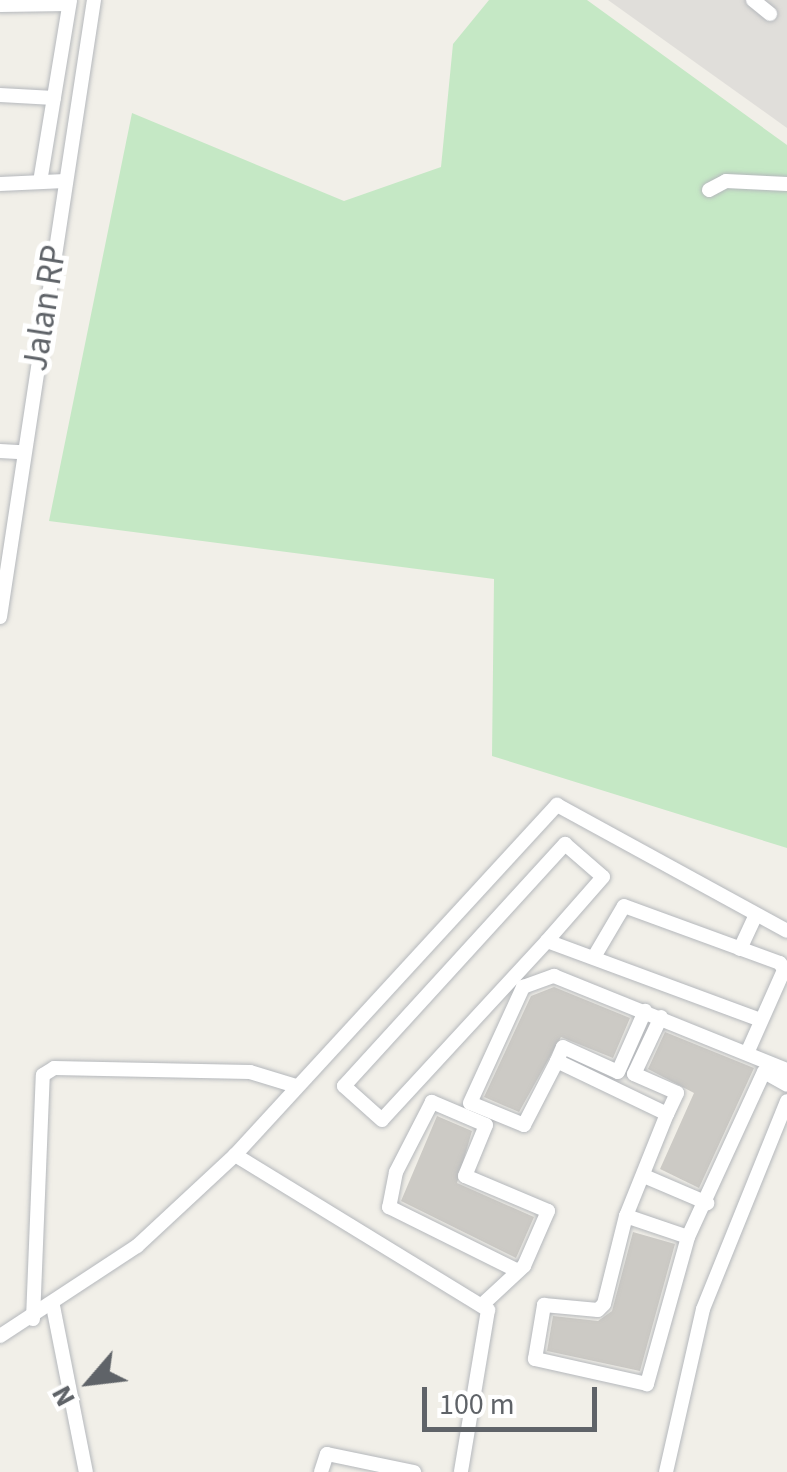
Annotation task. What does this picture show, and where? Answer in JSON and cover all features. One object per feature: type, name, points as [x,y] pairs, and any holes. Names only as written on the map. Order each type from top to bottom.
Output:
[{"type":"street","name":"Jalan RP","points":[[0,617],[22,452],[94,0]]},
{"type":"street","points":[[753,0],[770,14]]},
{"type":"street","points":[[0,5],[70,2],[40,182]]},
{"type":"street","points":[[0,95],[54,98]]},
{"type":"street","points":[[0,184],[65,181]]},
{"type":"street","points":[[709,190],[726,181],[787,184]]},
{"type":"street","points":[[0,452],[22,452]]},
{"type":"street","points":[[0,1336],[34,1320],[137,1246],[235,1156],[557,805],[787,931]]},
{"type":"street","points":[[564,844],[604,877],[548,940],[386,1118],[344,1086],[564,844]]},
{"type":"street","points":[[594,957],[619,906],[784,966],[748,1051]]},
{"type":"street","points":[[740,949],[756,914]]},
{"type":"street","points":[[548,940],[760,1020]]},
{"type":"street","points":[[646,1011],[618,1072],[563,1047],[524,1126],[468,1101],[530,981],[554,976],[646,1011],[748,1051],[787,1070]]},
{"type":"street","points":[[661,1017],[634,1074],[677,1093],[626,1216],[604,1304],[598,1310],[544,1305],[537,1360],[647,1384],[688,1237],[707,1203],[764,1072],[787,1085]]},
{"type":"street","points":[[556,1060],[667,1114]]},
{"type":"street","points":[[34,1320],[43,1075],[54,1068],[250,1072],[296,1086]]},
{"type":"street","points":[[666,1472],[703,1310],[787,1101]]},
{"type":"street","points":[[483,1304],[516,1270],[548,1211],[465,1176],[486,1125],[432,1102],[396,1172],[390,1206],[516,1270]]},
{"type":"street","points":[[235,1156],[483,1304],[490,1318],[461,1472]]},
{"type":"street","points":[[644,1176],[707,1203]]},
{"type":"street","points":[[626,1216],[688,1237]]},
{"type":"street","points":[[52,1306],[86,1472]]},
{"type":"street","points":[[321,1472],[327,1454],[414,1472]]},
{"type":"shaded area","points":[[608,0],[787,0],[787,128]]},
{"type":"green space","points":[[489,0],[587,0],[787,145],[787,848],[492,756],[494,579],[49,521],[132,113],[344,201],[441,167],[453,44]]},
{"type":"building","points":[[554,987],[630,1018],[613,1058],[561,1037],[519,1112],[484,1097],[531,996]]},
{"type":"building","points":[[665,1032],[754,1068],[699,1188],[660,1169],[694,1093],[648,1069]]},
{"type":"building","points":[[437,1116],[472,1131],[457,1183],[534,1217],[516,1258],[401,1201]]},
{"type":"building","points":[[633,1232],[675,1244],[640,1371],[547,1351],[553,1316],[598,1321],[612,1311]]}]
